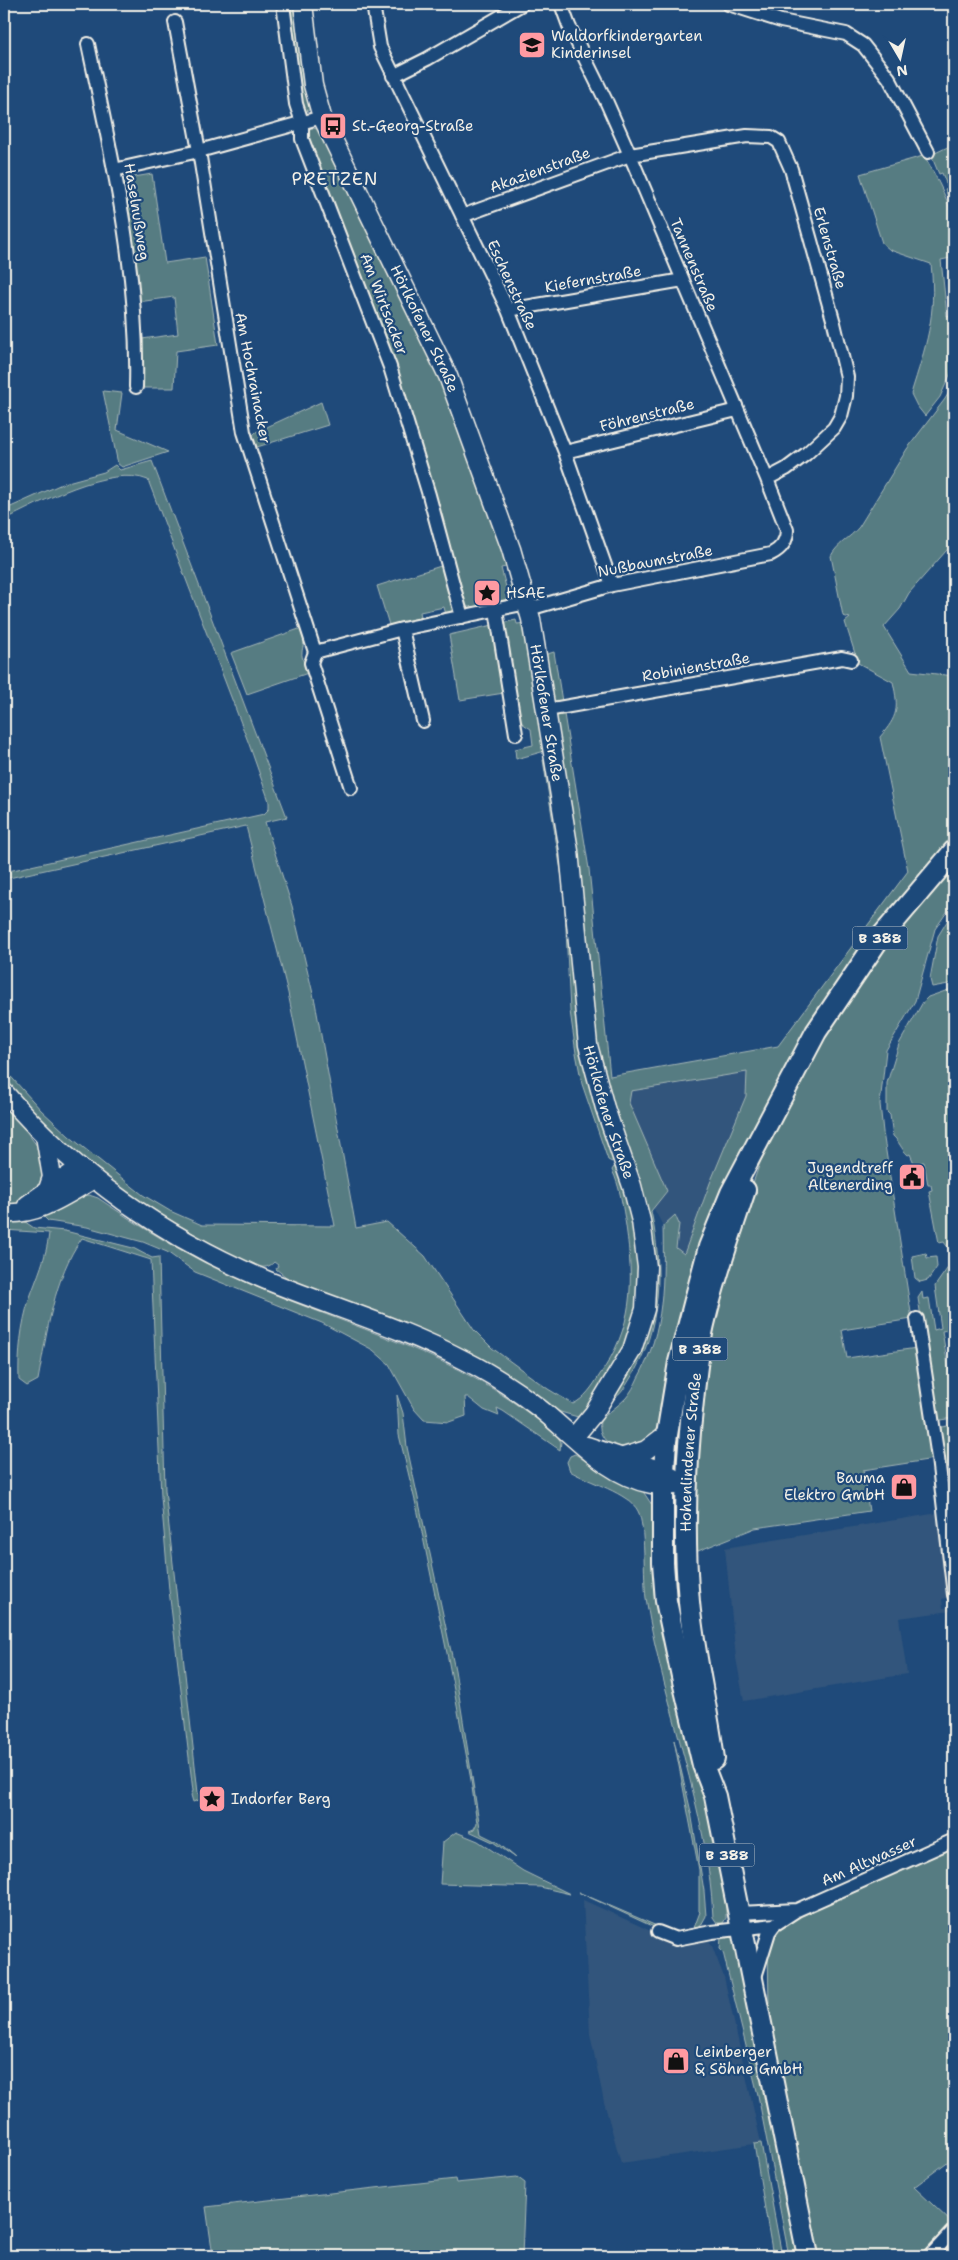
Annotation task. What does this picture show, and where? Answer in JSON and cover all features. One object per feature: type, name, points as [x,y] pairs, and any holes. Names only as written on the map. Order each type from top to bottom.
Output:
[{"type":"main road","name":"B 388","points":[[663,1479],[667,1434],[679,1362],[709,1247],[730,1193],[816,1032],[855,972],[914,896],[954,851]]},
{"type":"main road","name":"Hohenlindener Straße","points":[[771,1117],[726,1246],[704,1321],[691,1415],[685,1511],[693,1639],[710,1735],[715,1796],[808,2256]]},
{"type":"main road","name":"Hohenlindener Straße","points":[[663,1479],[662,1563],[666,1602],[703,1765],[715,1796]]},
{"type":"street","name":"Am Wirtsacker","points":[[283,4],[296,104],[302,122],[302,139],[390,368],[429,495],[462,617]]},
{"type":"street","name":"Hörlkofener Straße","points":[[304,4],[313,86],[322,117],[448,376],[511,550],[528,606],[569,851],[588,1044],[605,1108],[632,1186],[642,1229],[647,1267],[645,1309],[632,1350],[578,1441]]},
{"type":"street","name":"Eschenstraße","points":[[373,4],[380,48],[508,310],[565,452],[612,585]]},
{"type":"street","points":[[393,76],[427,59],[522,4]]},
{"type":"street","name":"Tannenstraße","points":[[561,4],[569,26],[630,155],[768,479],[787,530],[785,542]]},
{"type":"street","points":[[728,4],[781,21],[846,34],[863,45],[889,78],[928,152]]},
{"type":"street","name":"Am Hochrainacker","points":[[175,22],[199,151],[244,432],[315,652],[311,663],[351,788]]},
{"type":"street","name":"Haselnußweg","points":[[88,44],[114,170],[132,286],[137,343],[136,387]]},
{"type":"street","points":[[114,170],[199,151],[322,117]]},
{"type":"street","name":"Erlenstraße","points":[[630,155],[747,136],[762,136],[771,137],[779,142],[791,170],[834,323],[847,377],[846,396],[841,416],[825,438],[786,469],[768,479]]},
{"type":"street","name":"Akazienstraße","points":[[462,216],[630,155]]},
{"type":"street","name":"Kiefernstraße","points":[[508,310],[683,280]]},
{"type":"street","name":"Föhrenstraße","points":[[565,452],[737,410]]},
{"type":"street","name":"Nußbaumstraße","points":[[315,652],[402,629],[496,610],[528,606],[612,585],[770,554],[785,542]]},
{"type":"street","points":[[496,610],[516,734]]},
{"type":"street","points":[[402,629],[423,721]]},
{"type":"street","name":"Robinienstraße","points":[[546,710],[842,658],[850,660]]},
{"type":"street","points":[[4,1092],[45,1136],[80,1167],[155,1224],[210,1254],[266,1280],[410,1335],[465,1360],[530,1402],[607,1466],[644,1482],[663,1479]]},
{"type":"street","points":[[45,1136],[52,1177],[47,1192]]},
{"type":"street","points":[[6,1213],[28,1204],[80,1167]]},
{"type":"street","points":[[6,1213],[30,1211],[54,1202],[94,1179]]},
{"type":"street","points":[[917,1319],[938,1458],[954,1595]]},
{"type":"street","points":[[623,1457],[646,1450],[667,1434]]},
{"type":"street","points":[[578,1441],[623,1457],[663,1479],[687,1485]]},
{"type":"street","name":"Am Altwasser","points":[[741,1921],[774,1925],[797,1910],[954,1840]]},
{"type":"street","name":"Am Altwasser","points":[[741,1921],[797,1910]]},
{"type":"street","points":[[658,1932],[676,1940],[712,1932],[741,1921]]},
{"type":"street","points":[[753,1982],[766,1938],[774,1925]]},
{"type":"street","points":[[930,2256],[954,2230]]},
{"type":"shaded area","points":[[747,1071],[746,1096],[710,1183],[684,1254],[676,1248],[679,1224],[675,1215],[663,1226],[653,1207],[667,1191],[629,1103],[631,1091]]},
{"type":"shaded area","points":[[938,1513],[949,1597],[942,1599],[943,1608],[951,1607],[951,1611],[899,1618],[907,1674],[744,1701],[736,1658],[725,1548]]},
{"type":"shaded area","points":[[583,1900],[653,1932],[675,1933],[699,1929],[712,1946],[724,1977],[761,2143],[621,2163],[604,2102],[590,2034]]},
{"type":"green space","points":[[287,4],[300,4],[309,101],[309,110],[305,113],[303,111]]},
{"type":"green space","points":[[312,128],[318,129],[428,343],[501,535],[506,567],[501,568],[506,587],[511,586],[511,593],[508,598],[498,604],[471,609],[462,602],[447,542],[307,141],[307,130]]},
{"type":"green space","points":[[916,142],[947,200],[953,219],[955,235],[954,286],[951,258],[941,260],[947,316],[954,314],[954,366],[940,397],[925,416],[911,394],[929,330],[933,300],[931,264],[890,250],[882,243],[860,174],[923,156]]},
{"type":"green space","points":[[954,144],[954,211],[945,189],[948,188],[942,173],[939,174],[931,155]]},
{"type":"green space","points":[[152,174],[165,263],[205,257],[218,345],[176,351],[174,388],[142,388],[142,339],[178,334],[174,297],[138,302],[121,187],[128,178]]},
{"type":"green space","points":[[954,384],[954,542],[909,593],[900,609],[884,627],[911,671],[954,676],[954,841],[809,1031],[670,1368],[663,1390],[656,1430],[646,1442],[638,1446],[629,1448],[619,1447],[604,1439],[600,1431],[600,1420],[630,1393],[647,1360],[653,1342],[658,1323],[663,1285],[663,1226],[675,1215],[679,1224],[676,1248],[684,1254],[710,1183],[746,1096],[747,1072],[631,1091],[629,1103],[667,1191],[651,1211],[655,1233],[658,1276],[654,1319],[641,1360],[619,1395],[609,1400],[652,1299],[599,1070],[544,655],[554,652],[589,869],[610,1076],[778,1046],[908,871],[880,737],[896,712],[893,682],[858,663],[845,622],[850,618],[843,616],[831,556],[859,527],[907,449]]},
{"type":"green space","points":[[103,391],[122,393],[117,430],[168,452],[122,467],[118,464]]},
{"type":"green space","points":[[321,402],[328,425],[257,447],[253,435],[256,432]]},
{"type":"green space","points":[[152,461],[287,817],[265,822],[292,906],[315,1002],[356,1228],[387,1222],[425,1256],[474,1330],[492,1348],[548,1389],[573,1404],[588,1392],[611,1358],[625,1322],[629,1304],[629,1247],[619,1190],[612,1170],[614,1167],[618,1168],[632,1207],[642,1276],[630,1341],[584,1413],[578,1417],[557,1411],[469,1354],[435,1336],[290,1280],[276,1269],[278,1265],[274,1262],[269,1266],[257,1267],[195,1235],[136,1198],[80,1156],[28,1109],[4,1084],[4,1069],[41,1110],[69,1136],[143,1195],[170,1211],[202,1225],[335,1226],[288,993],[246,826],[4,879],[4,872],[264,814],[269,809],[269,801],[249,744],[148,480],[132,476],[95,481],[55,496],[4,520],[4,510],[64,483],[104,472],[115,465],[120,470]]},
{"type":"green space","points":[[444,565],[454,609],[446,615],[444,607],[420,612],[422,621],[390,628],[377,586]]},
{"type":"green space","points":[[516,620],[517,624],[526,623],[545,751],[516,759],[515,749],[533,745],[531,729],[517,720],[502,623]]},
{"type":"green space","points":[[493,625],[504,693],[460,700],[449,635]]},
{"type":"green space","points":[[299,629],[304,637],[302,654],[308,673],[247,694],[231,653]]},
{"type":"green space","points":[[550,759],[614,1149],[612,1162],[608,1160],[582,1084],[576,1053],[570,1011],[564,890],[543,760]]},
{"type":"green space","points":[[954,862],[954,902],[935,929],[915,1001],[886,1050],[880,1104],[912,1319],[842,1330],[847,1358],[917,1348],[934,1459],[863,1470],[869,1511],[755,1528],[693,1553],[701,1382],[731,1246],[761,1160],[808,1062],[859,980]]},
{"type":"green space","points":[[954,910],[954,983],[932,987],[930,979],[938,936]]},
{"type":"green space","points":[[954,988],[954,1256],[944,1242],[939,1243],[929,1191],[932,1190],[931,1185],[928,1185],[924,1162],[914,1163],[910,1154],[906,1153],[893,1136],[890,1115],[887,1112],[887,1083],[899,1044],[923,1002],[928,997]]},
{"type":"green space","points":[[4,1101],[40,1150],[46,1180],[19,1203],[4,1206]]},
{"type":"green space","points":[[89,1195],[98,1198],[147,1230],[214,1268],[269,1292],[384,1336],[458,1369],[493,1389],[546,1426],[561,1442],[560,1450],[503,1411],[497,1408],[499,1416],[484,1410],[468,1397],[465,1397],[466,1416],[449,1422],[424,1420],[414,1409],[389,1364],[373,1350],[322,1323],[195,1272],[167,1252],[143,1242],[87,1227],[48,1221],[43,1216],[80,1197]]},
{"type":"green space","points":[[4,1218],[21,1219],[34,1228],[65,1231],[133,1248],[152,1258],[159,1257],[165,1490],[198,1793],[202,1799],[193,1802],[169,1590],[161,1497],[151,1260],[82,1238],[72,1253],[58,1287],[48,1324],[38,1380],[27,1386],[19,1380],[22,1329],[29,1300],[44,1258],[49,1233],[4,1230]]},
{"type":"green space","points":[[926,1253],[927,1258],[936,1257],[937,1267],[928,1280],[920,1282],[915,1278],[912,1256]]},
{"type":"green space","points":[[954,1259],[954,1329],[942,1331],[954,1401],[954,1418],[940,1420],[937,1418],[918,1298],[922,1292],[923,1299],[929,1298],[934,1330],[941,1328],[935,1286]]},
{"type":"green space","points":[[397,1395],[403,1413],[407,1447],[455,1670],[481,1834],[497,1842],[516,1858],[493,1842],[469,1831],[474,1829],[477,1823],[471,1780],[418,1513],[399,1435]]},
{"type":"green space","points":[[954,1425],[954,1574],[938,1430],[941,1427]]},
{"type":"green space","points":[[575,1454],[605,1473],[642,1490],[654,1508],[726,1895],[726,1918],[723,1923],[717,1923],[713,1917],[703,1836],[654,1638],[645,1589],[641,1518],[633,1505],[617,1493],[570,1471],[567,1462],[570,1456]]},
{"type":"green space","points":[[674,1740],[691,1812],[704,1891],[706,1916],[699,1929],[681,1932],[694,1928],[699,1911],[699,1870]]},
{"type":"green space","points":[[456,1832],[478,1841],[523,1871],[570,1894],[540,1887],[440,1884],[443,1842]]},
{"type":"green space","points":[[954,1843],[954,2157],[914,2187],[952,2223],[922,2256],[815,2256],[773,2034],[769,2006],[768,1946],[771,1938],[781,1926]]},
{"type":"green space","points":[[578,1892],[666,1930],[681,1932],[675,1933],[656,1928]]},
{"type":"green space","points":[[730,1935],[734,1938],[801,2256],[789,2256],[758,2095],[723,1952],[720,1949],[721,1938]]},
{"type":"green space","points":[[761,2143],[782,2256],[773,2256],[754,2144]]},
{"type":"green space","points":[[517,2177],[525,2183],[522,2256],[213,2256],[206,2207],[455,2179],[456,2183]]},
{"type":"place","name":"Waldorfkindergarten Kinderinsel","points":[[532,45]]},
{"type":"place","name":"St.-Georg-Straße","points":[[333,126]]},
{"type":"place","name":"HSAE","points":[[487,593]]},
{"type":"place","name":"Jugendtreff Altenerding","points":[[912,1177]]},
{"type":"place","name":"Bauma Elektro GmbH","points":[[904,1487]]},
{"type":"place","name":"Indorfer Berg","points":[[212,1799]]},
{"type":"place","name":"Leinberger & Söhne GmbH","points":[[676,2061]]},
{"type":"district","name":"PRETZEN","points":[[335,179]]}]
